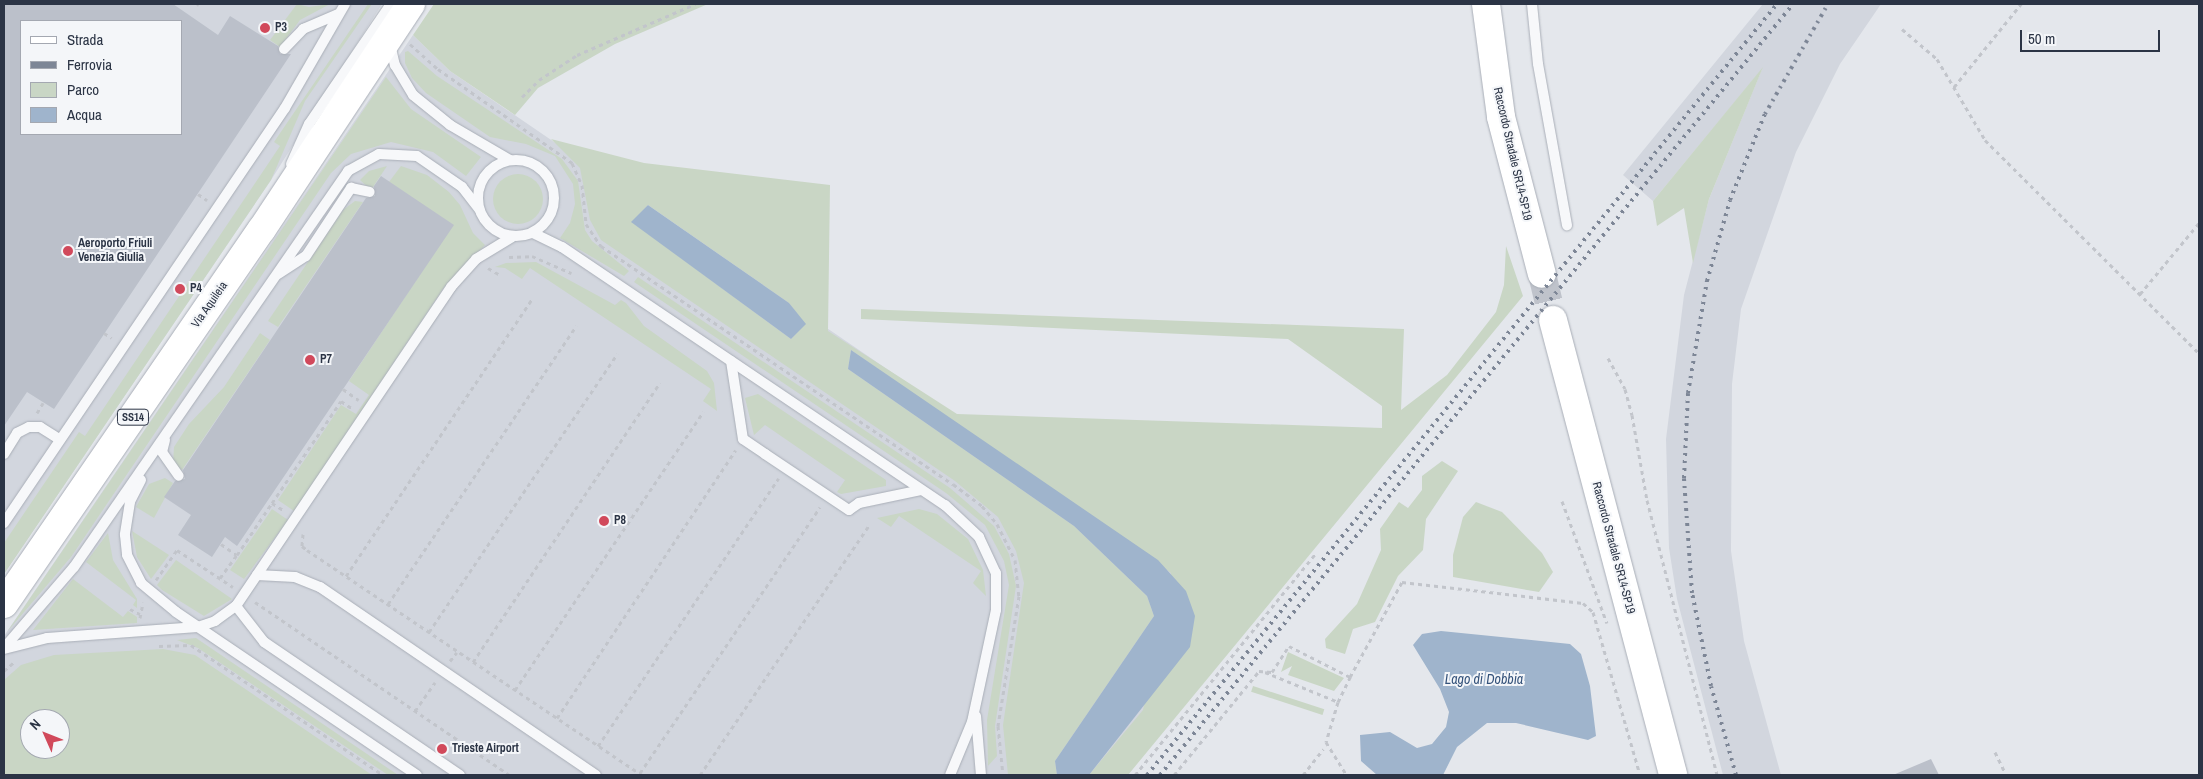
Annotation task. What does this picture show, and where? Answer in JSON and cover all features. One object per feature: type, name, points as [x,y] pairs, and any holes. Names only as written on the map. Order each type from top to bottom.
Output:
[{"type":"main road","name":"Via Aquileia","points":[[4,604],[262,229],[411,4]]},
{"type":"main road","name":"Raccordo Stradale SR14-SP19","points":[[1486,4],[1501,117],[1542,274]]},
{"type":"main road","name":"Raccordo Stradale SR14-SP19","points":[[1553,320],[1673,775]]},
{"type":"lane","points":[[4,523],[59,439],[285,108],[323,49],[338,14],[345,4]]},
{"type":"lane","points":[[262,229],[309,124],[391,4]]},
{"type":"lane","points":[[1532,4],[1538,64],[1567,224]]},
{"type":"lane","points":[[284,49],[303,29],[338,14]]},
{"type":"lane","points":[[389,37],[395,65],[413,95],[450,125],[510,160],[534,164],[551,180],[553,210],[534,233]]},
{"type":"lane","points":[[4,649],[74,567],[165,439],[335,185],[362,160],[379,154],[417,156],[462,187],[492,227],[512,237]]},
{"type":"lane","points":[[479,209],[481,184],[498,164],[510,160]]},
{"type":"lane","points":[[275,276],[306,256],[351,188],[370,192]]},
{"type":"lane","points":[[4,649],[47,638],[198,627],[215,621],[236,606],[451,287],[476,259],[512,237],[534,233],[562,247],[921,490],[969,526],[989,553],[996,573],[996,610],[975,710],[950,775]]},
{"type":"lane","points":[[731,361],[744,439],[849,510],[859,503],[921,490]]},
{"type":"lane","points":[[4,454],[17,434],[29,427],[40,427],[59,439]]},
{"type":"lane","points":[[165,439],[162,452],[178,476]]},
{"type":"lane","points":[[153,454],[130,502],[125,527],[132,570],[149,591],[198,627],[417,775]]},
{"type":"lane","points":[[257,574],[295,577],[320,587],[596,775]]},
{"type":"lane","points":[[236,606],[264,642],[460,775]]},
{"type":"lane","points":[[975,710],[981,775]]},
{"type":"path","points":[[522,97],[539,80],[577,55],[695,4]]},
{"type":"path","points":[[1954,86],[2021,4]]},
{"type":"path","points":[[1902,29],[1937,59],[1985,140],[2199,353]]},
{"type":"path","points":[[198,194],[202,196]]},
{"type":"path","points":[[2140,294],[2199,223]]},
{"type":"path","points":[[502,259],[532,256],[579,277]]},
{"type":"path","points":[[483,272],[494,262]]},
{"type":"path","points":[[488,268],[500,275]]},
{"type":"path","points":[[622,288],[634,269]]},
{"type":"path","points":[[346,576],[533,298]]},
{"type":"path","points":[[388,604],[576,326]]},
{"type":"path","points":[[429,632],[617,354]]},
{"type":"path","points":[[1608,358],[1625,389],[1632,415],[1647,500],[1717,775]]},
{"type":"path","points":[[473,662],[660,383]]},
{"type":"path","points":[[220,578],[341,401],[354,410],[360,401],[343,389]]},
{"type":"path","points":[[515,690],[702,412]]},
{"type":"path","points":[[557,718],[744,439]]},
{"type":"path","points":[[598,746],[786,467]]},
{"type":"path","points":[[305,530],[302,546],[641,774],[828,496]]},
{"type":"path","points":[[272,502],[288,513]]},
{"type":"path","points":[[1562,502],[1608,627]]},
{"type":"path","points":[[700,775],[870,524]]},
{"type":"path","points":[[221,544],[237,555]]},
{"type":"path","points":[[383,775],[191,645],[141,646],[140,614],[149,591],[177,550],[510,775]]},
{"type":"path","points":[[1135,775],[1316,553]]},
{"type":"path","points":[[1347,775],[1326,742],[1338,702],[1402,582],[1583,603],[1593,612],[1640,775]]},
{"type":"path","points":[[130,609],[140,614]]},
{"type":"path","points":[[299,631],[324,649]]},
{"type":"path","points":[[1174,775],[1259,671],[1272,672],[1288,646],[1350,677]]},
{"type":"path","points":[[4,671],[19,659]]},
{"type":"path","points":[[1264,672],[1338,702]]},
{"type":"path","points":[[1303,775],[1323,749]]},
{"type":"path","points":[[1995,752],[2006,775]]},
{"type":"shaded area","points":[[4,4],[382,4],[271,180],[4,574]]},
{"type":"shaded area","points":[[1763,4],[1881,4],[1840,64],[1796,152],[1741,309],[1732,384],[1731,551],[1744,641],[1781,775],[1723,775],[1677,599],[1669,548],[1666,439],[1684,295],[1709,199],[1762,69],[1653,201],[1623,175]]},
{"type":"shaded area","points":[[413,35],[450,71],[1246,614],[1128,775],[355,775],[4,692],[4,636]]},
{"type":"green space","points":[[297,4],[309,7],[330,4],[300,20],[280,47],[270,40]]},
{"type":"green space","points":[[368,4],[372,4],[305,101],[271,180],[4,574],[4,543],[79,432],[85,436],[280,146],[274,142]]},
{"type":"green space","points":[[434,4],[708,4],[615,44],[538,88],[515,115],[450,71],[413,35]]},
{"type":"green space","points":[[408,51],[437,76],[562,159],[578,181],[585,230],[592,241],[629,271],[624,276],[560,238],[570,223],[575,204],[573,184],[555,156],[526,144],[490,137],[426,93],[412,78],[405,63],[405,52]]},
{"type":"green space","points":[[1763,67],[1709,199],[1693,263],[1684,208],[1657,226],[1653,201]]},
{"type":"green space","points":[[386,77],[411,109],[481,157],[466,176],[433,152],[391,142],[351,154],[331,173],[71,557],[7,632]]},
{"type":"green space","points":[[551,139],[644,163],[830,185],[828,331],[957,414],[1382,428],[1382,406],[1288,339],[861,319],[861,309],[1404,329],[1401,410],[1447,375],[1496,312],[1504,285],[1506,246],[1523,296],[1128,775],[1089,775],[1143,710],[1171,573],[851,350],[848,369],[1074,526],[1147,596],[1154,616],[1055,761],[1057,775],[1008,775],[1003,725],[1024,583],[1016,551],[998,517],[955,481],[601,240],[590,220],[580,168]],"holes":[[[648,205],[789,303],[805,324],[791,339],[632,222]]]},
{"type":"green space","points":[[387,166],[371,190],[360,180],[369,171]]},
{"type":"green space","points":[[401,166],[427,175],[449,192],[460,205],[473,233],[485,245],[445,286],[294,511],[278,500],[341,405],[356,414],[369,395],[349,381],[453,225],[389,182]]},
{"type":"green space","points":[[518,174],[527,176],[538,185],[543,199],[541,208],[532,219],[518,224],[509,222],[498,213],[493,199],[495,190],[504,179]]},
{"type":"green space","points":[[355,201],[363,202],[278,327],[268,321],[343,210]]},
{"type":"green space","points":[[536,262],[615,305],[621,300],[626,303],[644,326],[707,371],[714,383],[717,411],[703,401],[711,389],[530,268],[522,279],[505,268],[495,267],[506,263]]},
{"type":"green space","points":[[638,277],[950,488],[994,526],[1009,554],[1016,586],[995,726],[997,756],[988,766],[987,720],[1009,585],[1004,561],[985,525],[946,493],[634,282]]},
{"type":"green space","points":[[260,333],[270,340],[182,470],[173,463],[174,447],[189,424],[224,387]]},
{"type":"green space","points":[[758,394],[886,480],[886,486],[841,494],[837,492],[845,480],[765,425],[754,435],[745,398]]},
{"type":"green space","points":[[1442,461],[1458,471],[1426,519],[1423,550],[1398,576],[1375,622],[1353,629],[1345,654],[1326,648],[1325,639],[1357,604],[1381,550],[1380,529],[1399,502],[1408,508],[1422,490],[1422,476]]},
{"type":"green space","points":[[165,478],[173,483],[154,518],[136,507],[149,484]]},
{"type":"green space","points":[[1476,502],[1502,512],[1542,553],[1553,572],[1539,592],[1453,577],[1453,555],[1463,517]]},
{"type":"green space","points":[[272,509],[288,520],[244,579],[230,570]]},
{"type":"green space","points":[[919,509],[937,514],[968,539],[983,570],[986,596],[973,583],[981,571],[899,516],[891,527],[877,518]]},
{"type":"green space","points":[[132,531],[169,555],[151,579],[137,557]]},
{"type":"green space","points":[[108,533],[113,560],[137,599],[137,608],[133,605],[136,600],[86,562]]},
{"type":"green space","points":[[176,560],[232,599],[204,616],[162,590],[157,585]]},
{"type":"green space","points":[[73,579],[123,617],[128,611],[137,617],[137,623],[33,630]]},
{"type":"green space","points":[[196,638],[398,775],[388,775],[198,648],[177,640]]},
{"type":"green space","points":[[163,649],[195,655],[372,775],[4,775],[4,680],[21,665],[54,655]]},
{"type":"green space","points":[[1288,652],[1344,678],[1334,691],[1288,675],[1292,666],[1281,672]]},
{"type":"green space","points":[[1253,686],[1324,709],[1322,715],[1251,692]]},
{"type":"water","points":[[648,205],[789,303],[806,324],[791,339],[631,222]]},
{"type":"water","points":[[851,350],[1158,560],[1186,591],[1195,616],[1190,647],[1089,775],[1057,775],[1055,761],[1154,616],[1147,596],[1074,526],[848,369]]},
{"type":"water","name":"Lago di Dobbia","points":[[1441,631],[1570,644],[1581,654],[1590,686],[1596,736],[1588,740],[1516,723],[1487,723],[1457,747],[1443,775],[1377,775],[1361,761],[1360,735],[1390,732],[1417,748],[1432,744],[1446,727],[1449,712],[1440,689],[1413,645],[1422,634]]},
{"type":"building","name":"Aeroporto Friuli Venezia Giulia","points":[[4,4],[173,4],[218,35],[230,16],[278,46],[280,54],[291,54],[54,409],[27,392],[4,426]]},
{"type":"building","name":"P7","points":[[381,176],[454,225],[237,546],[225,537],[212,557],[178,535],[191,515],[164,497],[175,481],[185,479],[183,470],[366,198],[375,196],[374,186]]},
{"type":"building","points":[[1931,759],[1939,775],[1893,775]]},
{"type":"tunnel","points":[[1542,274],[1553,320]]},
{"type":"railway","points":[[1147,775],[1777,4]]},
{"type":"railway","points":[[1160,775],[1793,4]]},
{"type":"railway","points":[[1736,775],[1711,686],[1692,593],[1684,478],[1688,393],[1707,281],[1730,200],[1765,114],[1828,4]]},
{"type":"place","name":"P3","points":[[265,28]]},
{"type":"place","name":"Aeroporto Friuli Venezia Giulia","points":[[68,251]]},
{"type":"place","name":"P4","points":[[180,289]]},
{"type":"place","name":"P7","points":[[310,360]]},
{"type":"place","name":"P8","points":[[604,521]]},
{"type":"place","name":"Trieste Airport","points":[[442,749]]}]
